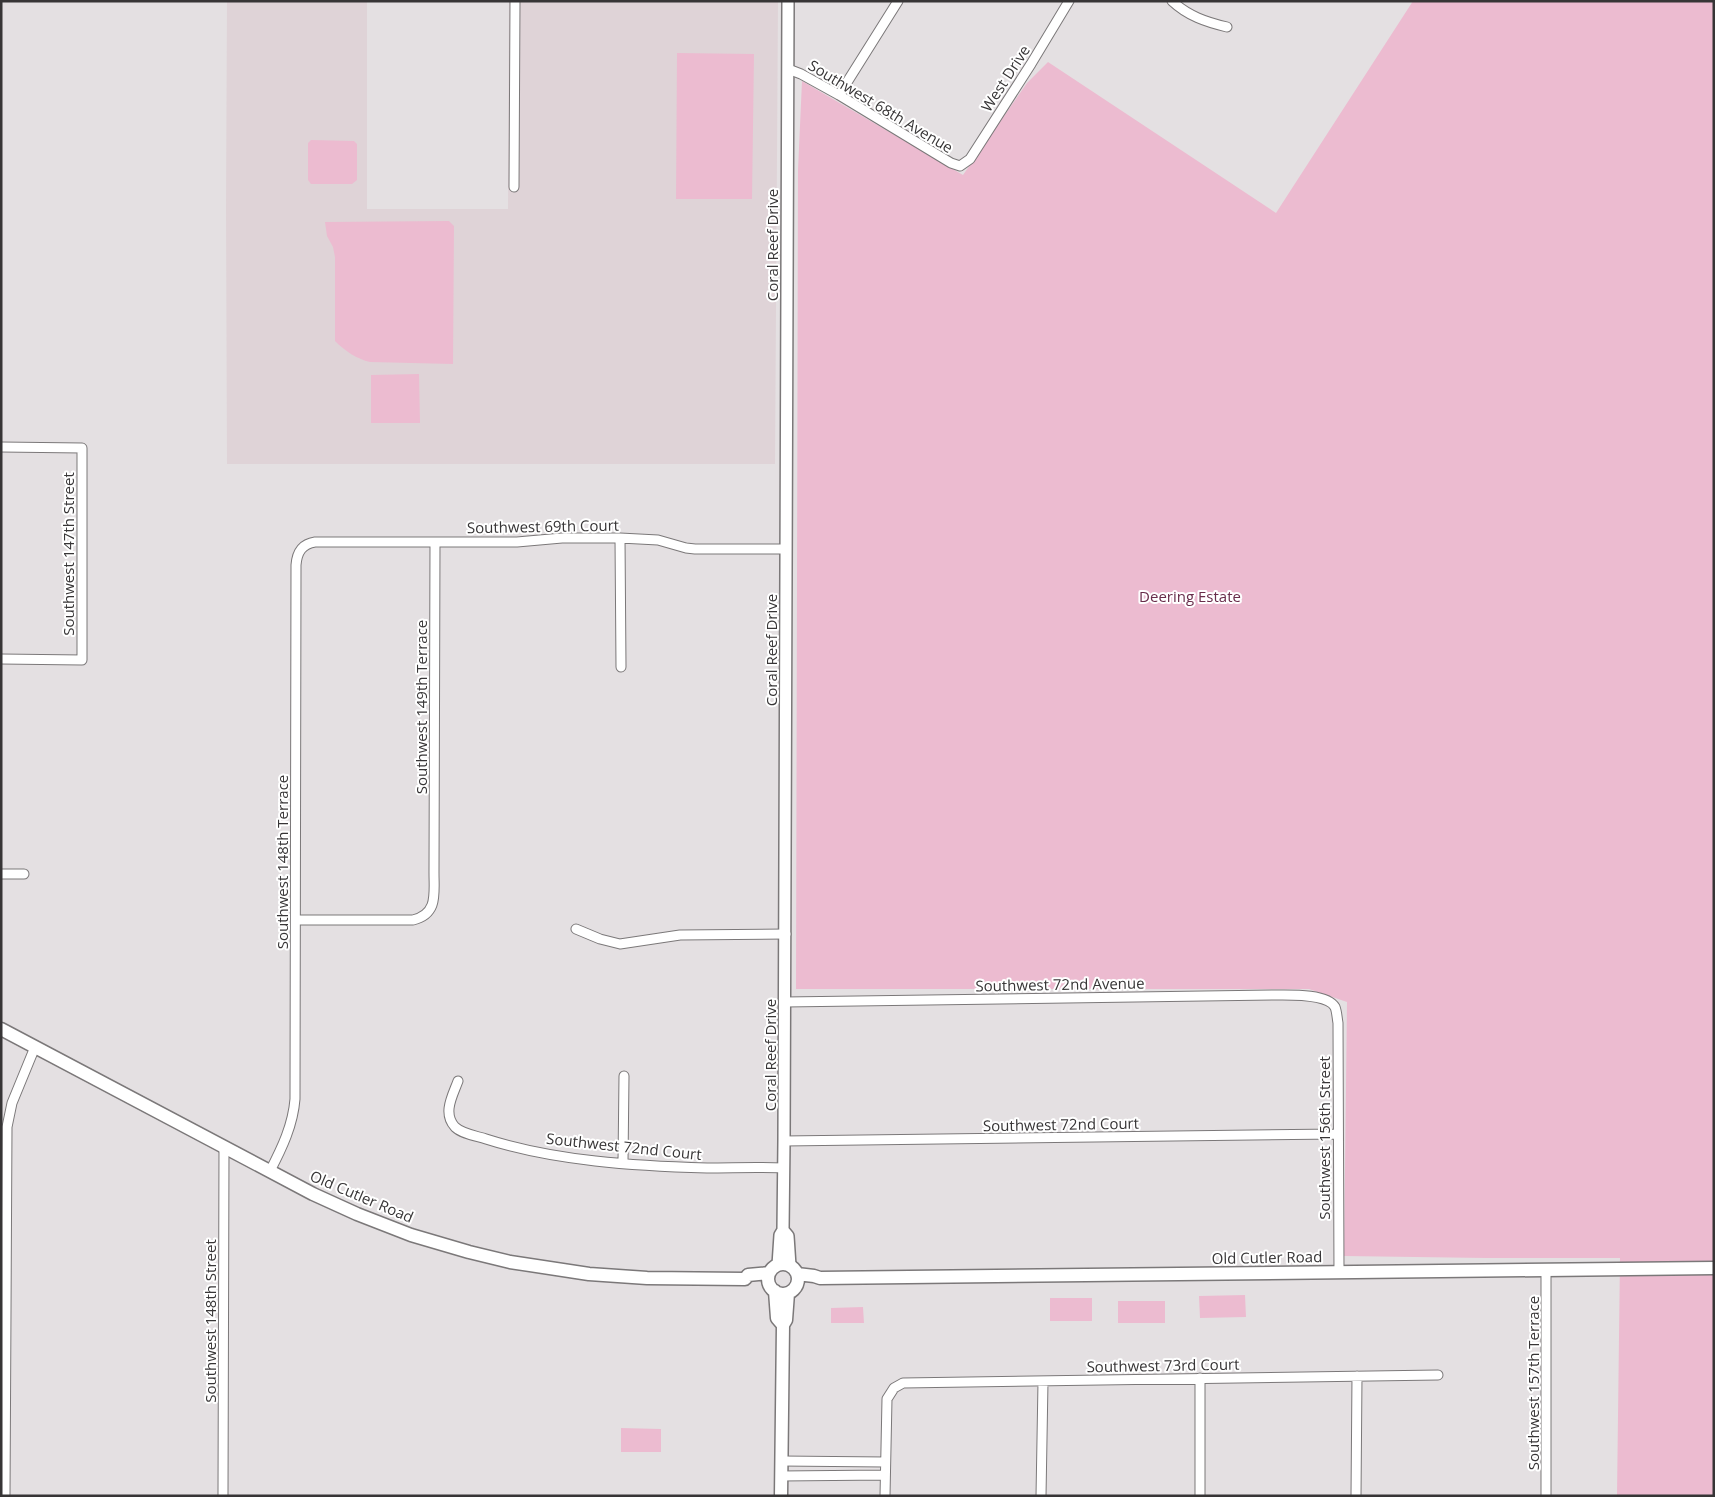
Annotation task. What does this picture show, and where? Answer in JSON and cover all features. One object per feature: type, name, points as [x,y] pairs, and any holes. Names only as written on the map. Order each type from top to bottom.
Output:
[{"type":"main road","name":"Old Cutler Road","points":[[1,1029],[320,1197],[378,1223],[427,1240],[484,1256],[552,1269],[615,1277],[745,1279],[748,1283],[762,1284],[783,1294],[786,1276]]},
{"type":"main road","name":"Old Cutler Road","points":[[745,1279],[748,1275],[814,1276],[820,1278],[1714,1268]]},
{"type":"main road","points":[[781,1496],[783,1325],[786,1320],[786,1276],[768,1280],[773,1289],[777,1318],[783,1325]]},
{"type":"street","points":[[514,187],[515,1]]},
{"type":"street","name":"Coral Reef Drive","points":[[786,1276],[788,1236],[783,1230],[783,1168],[786,934],[788,1]]},
{"type":"street","points":[[839,96],[898,1]]},
{"type":"street","name":"West Drive","points":[[960,166],[970,159],[1032,64],[1069,1]]},
{"type":"street","points":[[1172,1],[1188,13],[1227,27]]},
{"type":"street","name":"Southwest 68th Avenue","points":[[788,69],[801,74],[951,163],[960,166]]},
{"type":"street","name":"Southwest 147th Street","points":[[1,447],[82,448],[82,660],[1,659]]},
{"type":"street","name":"Southwest 69th Court","points":[[301,549],[307,544],[315,542],[517,542],[562,538],[620,538],[658,540],[686,548],[700,549],[786,549]]},
{"type":"street","points":[[620,538],[621,667]]},
{"type":"street","name":"Southwest 149th Terrace","points":[[296,920],[406,920],[420,918],[428,913],[432,907],[434,873],[435,542]]},
{"type":"street","name":"Southwest 148th Terrace","points":[[270,1171],[288,1133],[295,1104],[296,564],[301,549]]},
{"type":"street","points":[[1,874],[24,874]]},
{"type":"street","points":[[576,929],[600,939],[620,944],[677,935],[786,934]]},
{"type":"street","name":"Southwest 72nd Avenue","points":[[785,1002],[1283,995],[1313,997],[1328,1001],[1334,1005]]},
{"type":"street","name":"Southwest 156th Street","points":[[1334,1005],[1338,1023],[1339,1272]]},
{"type":"street","points":[[5,1496],[7,1122],[12,1103],[35,1046]]},
{"type":"street","points":[[623,1162],[624,1076]]},
{"type":"street","name":"Southwest 72nd Court","points":[[458,1081],[449,1106],[448,1113],[452,1123],[460,1131],[492,1141],[557,1156],[708,1168],[783,1168]]},
{"type":"street","name":"Southwest 72nd Court","points":[[784,1141],[1337,1134]]},
{"type":"street","name":"Southwest 148th Street","points":[[223,1496],[224,1147]]},
{"type":"street","name":"Southwest 157th Terrace","points":[[1546,1270],[1546,1496]]},
{"type":"street","name":"Southwest 73rd Court","points":[[885,1462],[887,1399],[891,1391],[898,1385],[906,1383],[1438,1375]]},
{"type":"street","points":[[1356,1496],[1357,1376]]},
{"type":"street","points":[[1200,1378],[1200,1496]]},
{"type":"street","points":[[1041,1496],[1043,1382]]},
{"type":"street","points":[[781,1461],[885,1462],[885,1496]]},
{"type":"street","points":[[781,1476],[885,1475]]},
{"type":"shaded area","points":[[227,1],[367,1],[367,209],[508,209],[509,1],[778,1],[775,464],[227,464]]},
{"type":"green space","name":"Deering Estate","points":[[1413,1],[1714,1],[1714,1496],[1617,1496],[1620,1258],[1344,1256],[1347,1002],[1309,989],[796,989],[798,170],[802,81],[963,175],[1027,83],[1048,62],[1276,213]]},
{"type":"green space","points":[[677,53],[754,54],[752,199],[676,199]]},
{"type":"green space","points":[[311,140],[354,141],[357,144],[357,180],[352,184],[311,184],[308,180],[308,143]]},
{"type":"green space","points":[[449,221],[454,226],[453,364],[370,362],[356,357],[339,345],[335,341],[335,257],[333,247],[327,236],[325,222]]},
{"type":"green space","points":[[419,374],[420,423],[371,423],[371,375]]},
{"type":"green space","points":[[1245,1295],[1246,1317],[1200,1318],[1199,1296]]},
{"type":"green space","points":[[1050,1298],[1092,1298],[1092,1321],[1050,1321]]},
{"type":"green space","points":[[1118,1301],[1165,1301],[1165,1323],[1118,1323]]},
{"type":"green space","points":[[863,1307],[864,1323],[831,1323],[831,1308]]},
{"type":"green space","points":[[621,1428],[661,1429],[661,1452],[621,1452]]}]
